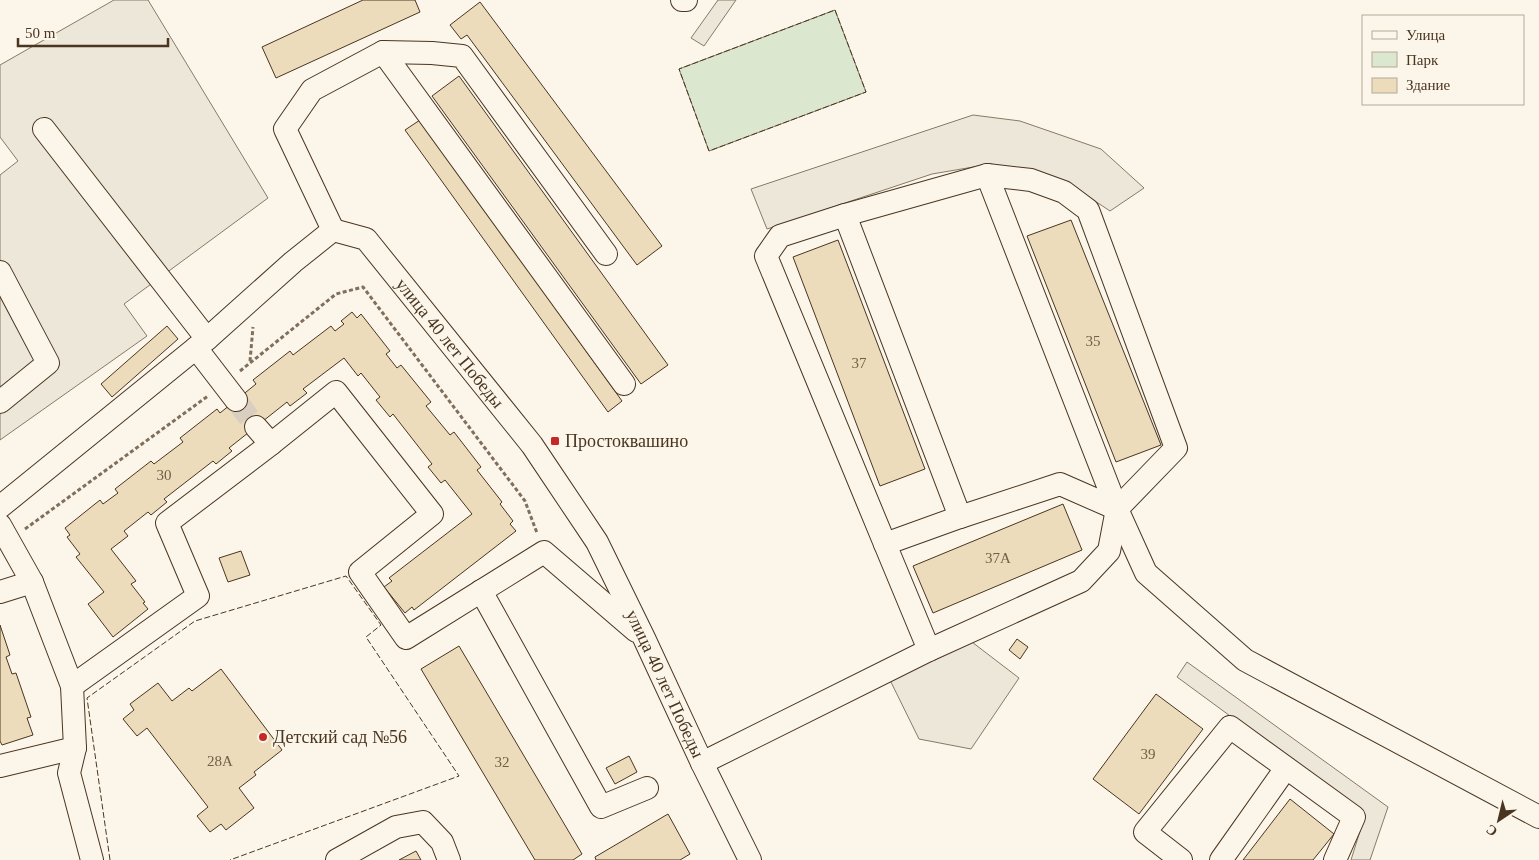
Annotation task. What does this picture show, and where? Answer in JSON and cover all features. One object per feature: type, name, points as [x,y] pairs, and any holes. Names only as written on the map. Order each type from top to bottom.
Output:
[{"type":"street","points":[[383,52],[624,384]]},
{"type":"street","points":[[0,507],[202,343],[293,262],[333,230],[286,129],[312,90],[383,52],[462,56],[606,254]]},
{"type":"street","points":[[44,129],[202,343],[236,400]]},
{"type":"street","points":[[987,175],[1117,509],[1146,573],[1245,660],[1539,817]]},
{"type":"street","points":[[702,763],[929,650],[1080,581],[1109,551],[1117,509],[1176,448],[1088,210],[1064,192],[1032,180],[987,175],[845,215],[780,236],[766,256],[929,650]]},
{"type":"street","points":[[845,215],[960,517]]},
{"type":"street","name":"улица 40 лет Победы","points":[[333,230],[366,239],[532,445],[597,542],[750,860]]},
{"type":"street","points":[[0,272],[48,363],[0,402]]},
{"type":"street","points":[[72,686],[198,596],[167,523],[336,392],[432,514],[360,572],[406,638],[544,552],[644,638]]},
{"type":"street","points":[[256,427],[271,444]]},
{"type":"street","points":[[886,544],[1060,484],[1117,509]]},
{"type":"street","points":[[0,525],[32,582],[72,686],[75,748],[69,773],[92,860]]},
{"type":"street","points":[[0,592],[32,582]]},
{"type":"street","points":[[481,591],[601,807],[647,788]]},
{"type":"street","points":[[1181,860],[1145,832],[1230,727],[1354,817],[1336,860]]},
{"type":"street","points":[[0,766],[75,748]]},
{"type":"street","points":[[1221,860],[1286,768]]},
{"type":"street","points":[[337,860],[396,827],[423,822],[442,842],[449,860]]},
{"type":"path","points":[[250,361],[254,325]]},
{"type":"green space","points":[[835,10],[866,92],[709,151],[679,69]]},
{"type":"shaded area","points":[[114,0],[148,0],[268,198],[124,304],[147,336],[0,440],[0,175],[18,161],[0,137],[0,65]]},
{"type":"shaded area","points":[[718,0],[736,0],[704,46],[691,38]]},
{"type":"shaded area","points":[[973,115],[1020,121],[1101,149],[1144,188],[1110,211],[1068,183],[991,164],[932,174],[767,229],[751,189]]},
{"type":"shaded area","points":[[968,639],[1019,678],[971,749],[919,739],[888,676]]},
{"type":"shaded area","points":[[1187,662],[1388,807],[1370,860],[1351,860],[1365,815],[1177,677]]},
{"type":"building","points":[[363,0],[415,0],[420,12],[276,78],[262,47]]},
{"type":"building","points":[[480,2],[662,246],[637,265],[467,35],[461,39],[450,25]]},
{"type":"building","points":[[459,76],[668,365],[641,384],[432,96]]},
{"type":"building","points":[[420,120],[622,401],[608,412],[405,130]]},
{"type":"building","points":[[1071,220],[1161,445],[1116,462],[1027,236]]},
{"type":"building","points":[[838,240],[925,469],[880,486],[793,257]]},
{"type":"building","points":[[352,312],[357,318],[361,314],[390,351],[386,354],[397,368],[401,365],[431,402],[426,406],[450,435],[454,432],[481,467],[477,470],[502,502],[500,504],[513,521],[510,524],[516,531],[414,610],[412,607],[405,613],[384,587],[392,581],[389,578],[472,514],[445,480],[441,483],[428,467],[432,464],[393,414],[390,417],[376,400],[380,397],[361,373],[358,376],[344,358],[303,389],[307,393],[290,406],[287,402],[229,448],[232,451],[216,464],[213,461],[164,499],[167,502],[151,515],[148,512],[124,531],[128,536],[111,549],[136,581],[131,584],[148,609],[113,637],[88,604],[104,592],[76,557],[80,554],[67,537],[70,535],[65,528],[100,500],[103,504],[118,493],[115,489],[151,461],[154,464],[183,442],[180,438],[217,409],[220,413],[256,384],[253,380],[290,351],[293,355],[331,326],[335,331],[344,324],[341,321]]},
{"type":"building","points":[[167,326],[178,339],[112,397],[101,384]]},
{"type":"building","points":[[1063,504],[1082,550],[933,613],[913,566]]},
{"type":"building","points":[[241,551],[250,575],[228,582],[219,558]]},
{"type":"building","points":[[0,625],[10,655],[6,657],[12,674],[16,673],[31,717],[27,718],[33,735],[2,745],[0,741]]},
{"type":"building","points":[[1017,639],[1028,647],[1020,659],[1009,650]]},
{"type":"building","points":[[459,646],[582,854],[573,860],[535,860],[421,669]]},
{"type":"building","points":[[221,669],[282,750],[254,772],[256,775],[239,788],[254,808],[226,830],[221,824],[210,832],[197,816],[208,807],[147,728],[137,736],[123,719],[134,710],[130,704],[158,683],[172,701],[189,688],[192,691]]},
{"type":"building","points":[[1156,694],[1203,729],[1139,814],[1093,779]]},
{"type":"building","points":[[629,756],[637,772],[615,784],[606,768]]},
{"type":"building","points":[[1290,799],[1334,834],[1313,860],[1243,860]]},
{"type":"building","points":[[668,814],[690,854],[680,860],[596,860],[595,857]]},
{"type":"building","points":[[416,851],[421,860],[399,860]]},
{"type":"tunnel","points":[[236,400],[256,427]]},
{"type":"fence","points":[[835,10],[866,92],[709,151],[679,69],[835,10]]},
{"type":"fence","points":[[110,860],[87,698],[195,621],[346,576],[381,625],[366,637],[459,776],[230,860]]},
{"type":"place","name":"Простоквашино","points":[[555,441]]},
{"type":"place","name":"Детский сад №56","points":[[263,737]]}]
